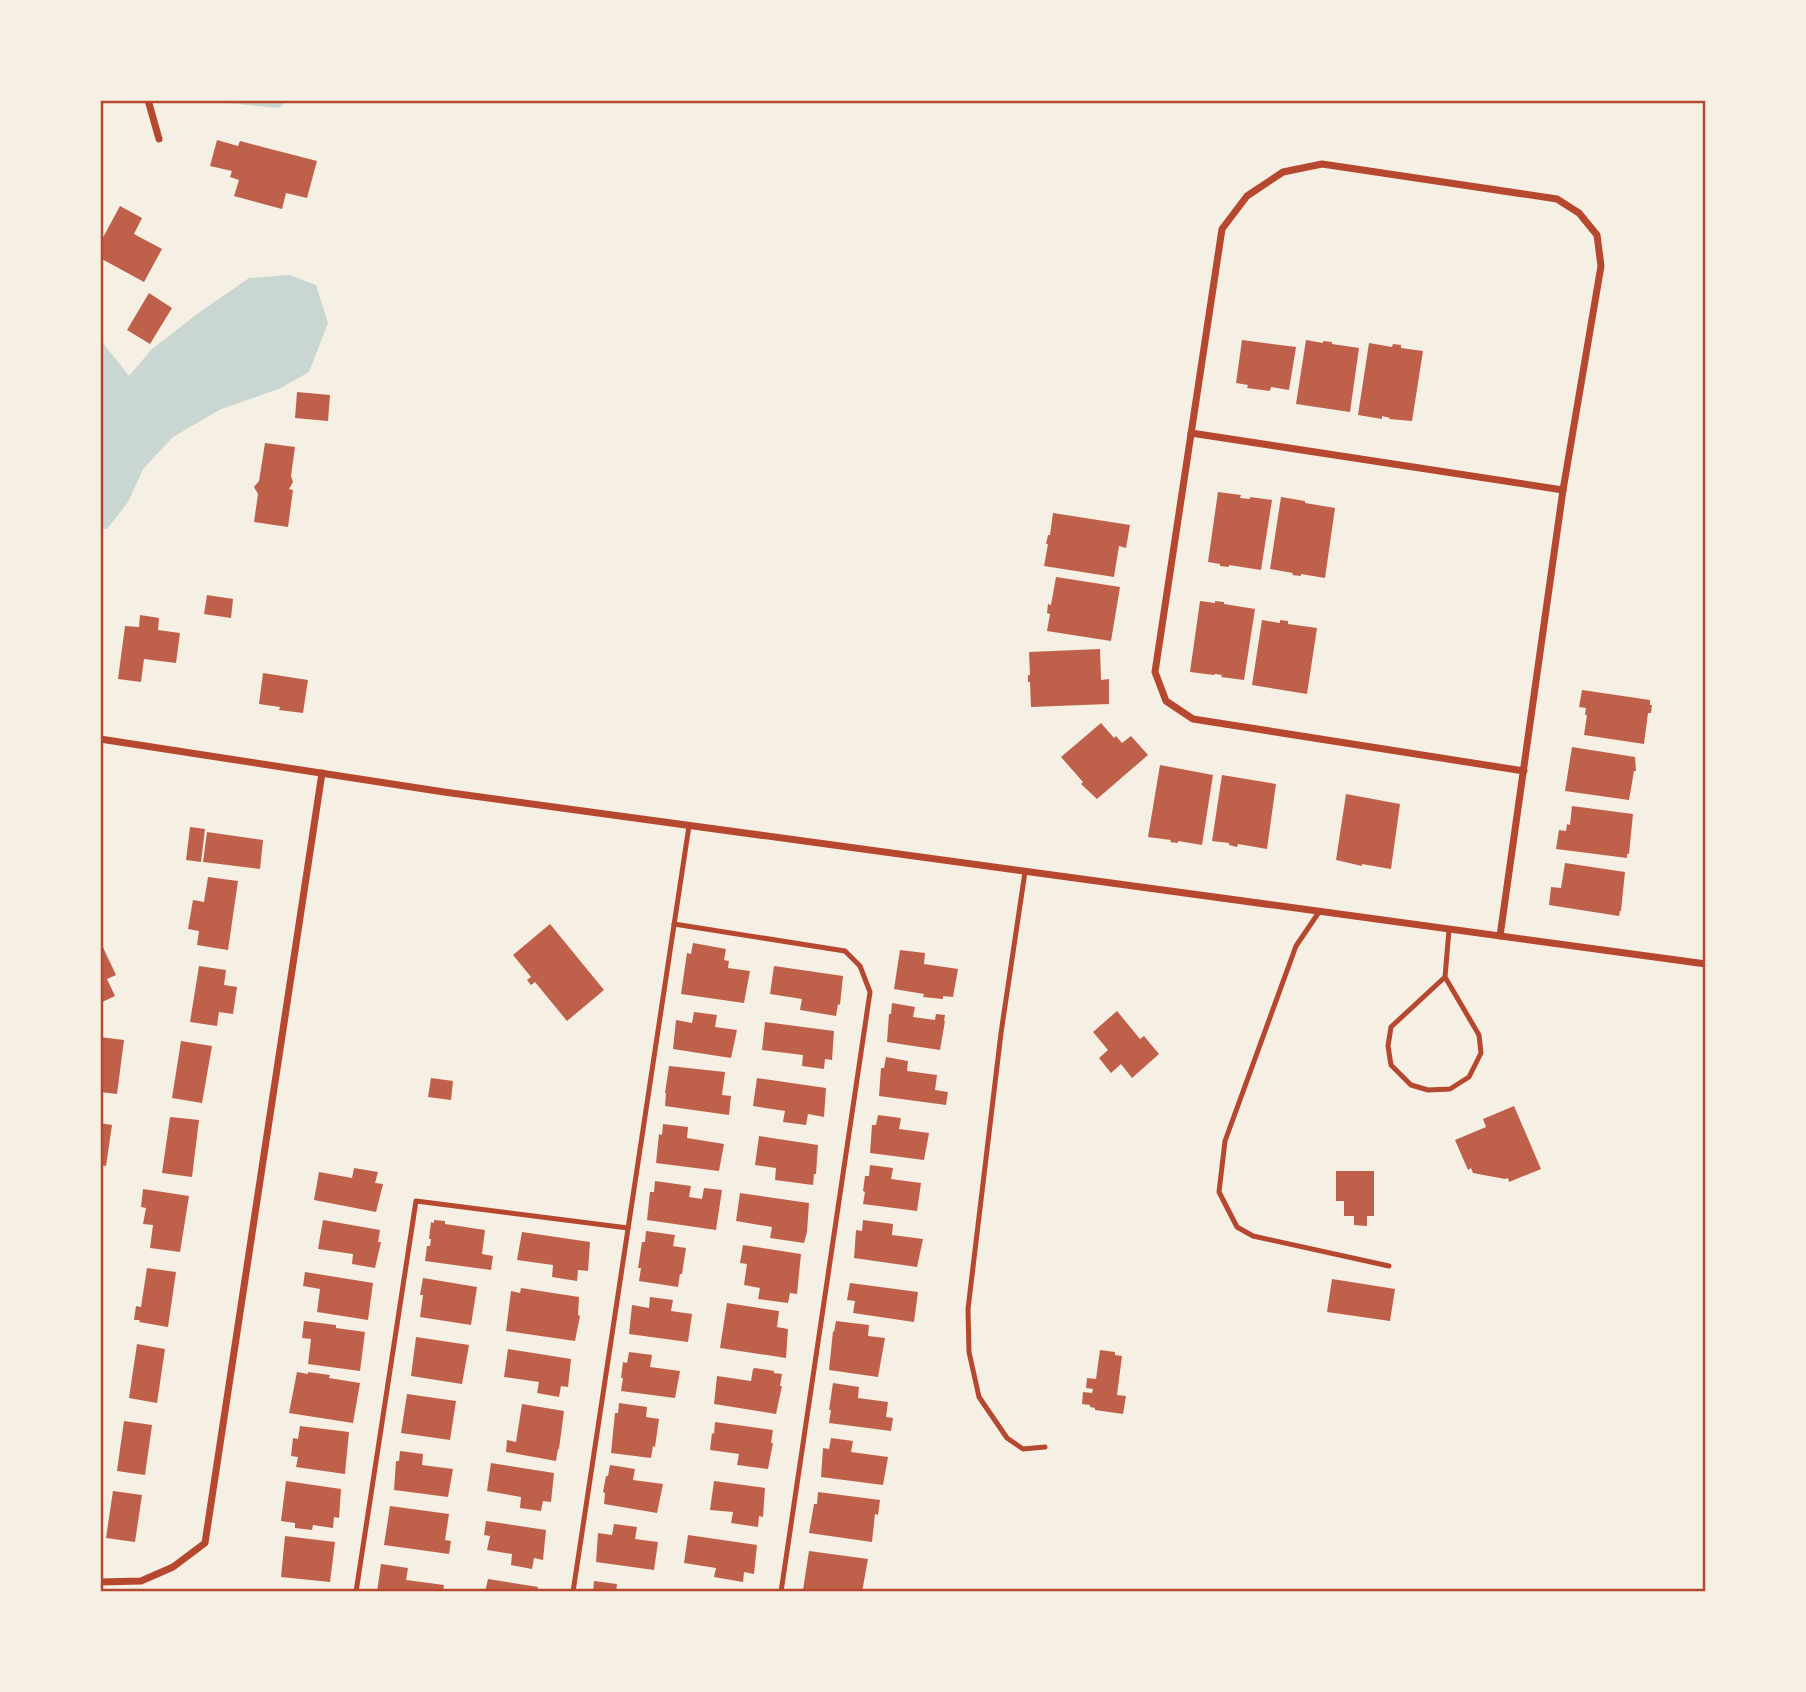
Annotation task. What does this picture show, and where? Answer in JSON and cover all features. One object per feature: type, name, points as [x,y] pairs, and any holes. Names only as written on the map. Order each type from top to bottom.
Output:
[{"type":"street","points":[[148,100],[159,139]]},
{"type":"street","points":[[1500,936],[1524,771],[1563,490],[1601,266],[1597,236],[1579,213],[1558,199],[1322,164],[1283,172],[1247,196],[1222,229],[1156,672],[1166,701],[1193,719],[1524,771]]},
{"type":"street","points":[[1191,433],[1563,490]]},
{"type":"street","points":[[100,739],[444,792],[1706,964]]},
{"type":"street","points":[[100,1582],[141,1581],[173,1567],[205,1543],[322,773]]},
{"type":"lane","points":[[573,1592],[689,826]]},
{"type":"lane","points":[[1025,872],[1001,1032],[968,1309],[969,1352],[979,1397],[1007,1438],[1024,1450],[1045,1447]]},
{"type":"lane","points":[[1319,912],[1296,946],[1225,1141],[1219,1192],[1237,1227],[1254,1236],[1389,1266]]},
{"type":"lane","points":[[674,924],[845,951],[860,966],[870,992],[780,1592]]},
{"type":"lane","points":[[1445,977],[1391,1027],[1388,1046],[1391,1065],[1411,1085],[1428,1090],[1450,1089],[1469,1077],[1481,1053],[1479,1035],[1445,977],[1449,930]]},
{"type":"lane","points":[[356,1592],[416,1201],[628,1228]]},
{"type":"shaded area","points":[[220,100],[288,100],[279,108]]},
{"type":"shaded area","points":[[289,275],[316,285],[328,323],[309,372],[279,389],[221,409],[173,437],[143,469],[128,502],[107,529],[100,529],[100,339],[129,376],[152,349],[249,278]]},
{"type":"building","points":[[217,140],[238,146],[240,141],[317,161],[307,198],[286,193],[282,209],[234,196],[239,180],[230,177],[232,171],[210,166]]},
{"type":"building","points":[[120,206],[142,218],[134,234],[162,249],[144,282],[100,258],[100,243]]},
{"type":"building","points":[[149,293],[172,308],[150,344],[127,330]]},
{"type":"building","points":[[1242,340],[1296,347],[1289,390],[1271,387],[1270,391],[1247,388],[1248,385],[1236,383]]},
{"type":"building","points":[[1306,340],[1359,348],[1350,412],[1296,404]]},
{"type":"building","points":[[1369,343],[1392,347],[1393,344],[1401,345],[1401,348],[1423,351],[1412,421],[1358,415]]},
{"type":"building","points":[[297,392],[330,395],[328,421],[295,418]]},
{"type":"building","points":[[265,443],[295,447],[291,476],[293,482],[289,489],[293,490],[288,527],[254,522],[258,494],[254,487],[259,481]]},
{"type":"building","points":[[1218,492],[1241,495],[1240,498],[1272,500],[1261,570],[1220,566],[1208,562]]},
{"type":"building","points":[[1281,497],[1335,508],[1325,578],[1292,575],[1293,573],[1270,569]]},
{"type":"building","points":[[1053,513],[1130,525],[1126,548],[1119,546],[1114,577],[1044,566]]},
{"type":"building","points":[[1056,577],[1120,587],[1111,641],[1047,631],[1050,614],[1047,613],[1048,604],[1051,605]]},
{"type":"building","points":[[207,595],[233,599],[231,618],[204,614]]},
{"type":"building","points":[[1200,601],[1224,602],[1255,609],[1244,680],[1190,672]]},
{"type":"building","points":[[140,615],[159,618],[158,630],[180,633],[176,663],[144,659],[141,682],[118,679],[125,626],[139,627]]},
{"type":"building","points":[[1262,620],[1280,623],[1280,620],[1288,621],[1288,624],[1317,628],[1307,694],[1252,685]]},
{"type":"building","points":[[1100,649],[1101,680],[1109,679],[1109,704],[1031,707],[1029,652]]},
{"type":"building","points":[[263,673],[308,680],[303,713],[259,704]]},
{"type":"building","points":[[1582,690],[1650,700],[1651,713],[1648,713],[1644,744],[1584,735],[1587,715],[1586,708],[1579,707]]},
{"type":"building","points":[[1101,723],[1122,743],[1131,736],[1148,755],[1097,799],[1081,784],[1083,782],[1061,757]]},
{"type":"building","points":[[1572,747],[1635,757],[1636,771],[1629,800],[1565,791]]},
{"type":"building","points":[[1160,765],[1213,775],[1202,845],[1148,837]]},
{"type":"building","points":[[1222,775],[1276,784],[1267,849],[1238,844],[1237,847],[1212,841]]},
{"type":"building","points":[[1346,794],[1400,804],[1391,869],[1336,860]]},
{"type":"building","points":[[1572,806],[1633,814],[1627,858],[1556,849],[1559,830],[1566,831],[1567,824],[1570,825]]},
{"type":"building","points":[[190,827],[205,829],[201,862],[186,860]]},
{"type":"building","points":[[207,832],[263,840],[260,869],[203,862]]},
{"type":"building","points":[[1565,863],[1625,872],[1619,916],[1549,905],[1551,887],[1561,888]]},
{"type":"building","points":[[208,877],[238,881],[228,950],[197,945],[199,931],[188,929],[193,900],[204,902]]},
{"type":"building","points":[[550,924],[604,990],[567,1021],[535,982],[531,985],[527,980],[531,977],[513,955]]},
{"type":"building","points":[[100,941],[116,975],[107,979],[115,996],[100,1003]]},
{"type":"building","points":[[693,943],[726,949],[724,960],[729,961],[728,968],[750,971],[744,1003],[681,994],[687,953],[691,954]]},
{"type":"building","points":[[900,950],[925,953],[924,964],[958,969],[953,997],[923,997],[924,994],[894,989]]},
{"type":"building","points":[[199,966],[226,970],[224,985],[237,987],[233,1014],[219,1012],[217,1026],[190,1022]]},
{"type":"building","points":[[774,966],[843,976],[836,1016],[800,1010],[802,999],[770,994]]},
{"type":"building","points":[[892,1003],[915,1007],[913,1017],[935,1020],[936,1014],[945,1015],[940,1050],[887,1042]]},
{"type":"building","points":[[1117,1011],[1140,1039],[1144,1036],[1159,1054],[1132,1078],[1121,1064],[1111,1073],[1099,1058],[1108,1050],[1093,1032]]},
{"type":"building","points":[[694,1012],[717,1015],[715,1027],[737,1030],[731,1058],[673,1049],[676,1020],[692,1023]]},
{"type":"building","points":[[765,1022],[834,1031],[832,1060],[825,1059],[824,1069],[802,1066],[803,1055],[762,1050]]},
{"type":"building","points":[[100,1037],[124,1040],[117,1094],[100,1092]]},
{"type":"building","points":[[181,1041],[212,1046],[202,1103],[172,1098]]},
{"type":"building","points":[[886,1057],[908,1061],[907,1071],[937,1075],[935,1090],[948,1092],[946,1105],[879,1096],[881,1068],[884,1068]]},
{"type":"building","points":[[669,1066],[725,1072],[722,1095],[731,1096],[729,1115],[665,1106]]},
{"type":"building","points":[[431,1078],[453,1081],[451,1100],[428,1097]]},
{"type":"building","points":[[757,1078],[826,1088],[824,1117],[808,1114],[806,1125],[783,1122],[785,1111],[753,1106]]},
{"type":"building","points":[[1514,1106],[1541,1169],[1509,1182],[1508,1178],[1473,1173],[1471,1168],[1468,1170],[1455,1140],[1486,1127],[1483,1119]]},
{"type":"building","points":[[878,1115],[901,1118],[899,1129],[929,1133],[924,1160],[870,1153],[872,1125],[876,1125]]},
{"type":"building","points":[[170,1117],[199,1120],[192,1177],[162,1173]]},
{"type":"building","points":[[100,1123],[112,1125],[106,1166],[100,1165]]},
{"type":"building","points":[[663,1124],[688,1127],[687,1138],[724,1144],[719,1171],[656,1163],[659,1134],[662,1135]]},
{"type":"building","points":[[759,1136],[818,1145],[813,1185],[775,1180],[776,1168],[755,1165]]},
{"type":"building","points":[[870,1165],[893,1168],[891,1179],[921,1183],[917,1211],[863,1204],[865,1176],[869,1176]]},
{"type":"building","points":[[354,1168],[378,1172],[375,1183],[383,1184],[376,1212],[314,1200],[319,1172],[352,1178]]},
{"type":"building","points":[[1336,1171],[1374,1171],[1374,1216],[1367,1216],[1367,1226],[1354,1225],[1354,1216],[1344,1216],[1344,1201],[1336,1201]]},
{"type":"building","points":[[655,1181],[691,1186],[689,1197],[702,1199],[704,1188],[722,1190],[716,1230],[647,1220],[650,1192],[654,1192]]},
{"type":"building","points":[[143,1189],[189,1196],[180,1252],[150,1248],[153,1225],[143,1224],[146,1208],[141,1207]]},
{"type":"building","points":[[740,1193],[809,1203],[804,1243],[770,1238],[772,1227],[736,1221]]},
{"type":"building","points":[[323,1220],[380,1230],[378,1242],[381,1242],[375,1268],[352,1264],[353,1254],[318,1249]]},
{"type":"building","points":[[434,1220],[485,1230],[482,1254],[493,1256],[491,1270],[425,1261],[427,1246],[430,1246],[431,1222],[434,1223]]},
{"type":"building","points":[[863,1220],[893,1224],[892,1235],[923,1239],[917,1267],[854,1258],[856,1230],[862,1231]]},
{"type":"building","points":[[646,1231],[675,1235],[673,1246],[686,1248],[678,1287],[639,1281],[641,1268],[638,1268]]},
{"type":"building","points":[[522,1232],[590,1242],[588,1271],[578,1270],[577,1281],[552,1277],[553,1265],[517,1260]]},
{"type":"building","points":[[743,1245],[801,1254],[797,1294],[790,1293],[788,1303],[758,1299],[760,1288],[744,1285],[747,1264],[740,1263]]},
{"type":"building","points":[[147,1268],[176,1272],[168,1327],[134,1320],[136,1306],[141,1307]]},
{"type":"building","points":[[305,1272],[373,1283],[368,1320],[317,1312],[320,1289],[303,1286]]},
{"type":"building","points":[[423,1278],[477,1287],[471,1325],[420,1317]]},
{"type":"building","points":[[1332,1279],[1395,1289],[1390,1321],[1327,1312]]},
{"type":"building","points":[[850,1283],[918,1292],[914,1322],[853,1313],[855,1301],[847,1300]]},
{"type":"building","points":[[521,1288],[579,1297],[580,1316],[575,1341],[506,1331],[511,1291],[520,1293]]},
{"type":"building","points":[[650,1297],[673,1300],[671,1311],[692,1314],[688,1342],[629,1334],[632,1305],[649,1308]]},
{"type":"building","points":[[727,1303],[779,1311],[777,1327],[788,1329],[786,1358],[720,1348]]},
{"type":"building","points":[[304,1321],[365,1332],[360,1371],[308,1364],[311,1339],[302,1338]]},
{"type":"building","points":[[836,1321],[869,1325],[868,1336],[885,1338],[878,1377],[829,1370]]},
{"type":"building","points":[[416,1337],[469,1345],[462,1384],[411,1376]]},
{"type":"building","points":[[137,1344],[165,1349],[157,1403],[129,1398]]},
{"type":"building","points":[[508,1349],[571,1359],[568,1387],[561,1386],[559,1397],[537,1393],[539,1382],[504,1377]]},
{"type":"building","points":[[1100,1350],[1122,1356],[1117,1395],[1126,1396],[1123,1414],[1095,1410],[1090,1405],[1082,1404],[1083,1392],[1092,1393],[1093,1389],[1086,1388],[1087,1378],[1096,1379]]},
{"type":"building","points":[[629,1352],[652,1355],[650,1367],[680,1371],[675,1398],[621,1391],[623,1362],[627,1363]]},
{"type":"building","points":[[755,1368],[782,1374],[776,1414],[714,1404],[717,1376],[751,1381]]},
{"type":"building","points":[[297,1372],[330,1375],[329,1378],[360,1383],[353,1423],[289,1413]]},
{"type":"building","points":[[833,1383],[859,1387],[858,1398],[888,1402],[886,1417],[893,1418],[891,1431],[829,1423]]},
{"type":"building","points":[[407,1394],[456,1401],[450,1440],[401,1433]]},
{"type":"building","points":[[619,1403],[647,1407],[646,1417],[659,1419],[651,1458],[611,1453],[615,1413],[618,1413]]},
{"type":"building","points":[[522,1404],[564,1411],[556,1461],[506,1452],[507,1440],[516,1442]]},
{"type":"building","points":[[124,1421],[152,1425],[145,1475],[117,1471]]},
{"type":"building","points":[[715,1422],[773,1430],[768,1469],[737,1465],[739,1454],[710,1450]]},
{"type":"building","points":[[300,1426],[349,1432],[345,1474],[296,1467],[298,1457],[291,1456],[293,1438],[298,1439]]},
{"type":"building","points":[[831,1438],[853,1441],[851,1452],[888,1457],[883,1485],[821,1477],[823,1448],[829,1449]]},
{"type":"building","points":[[400,1451],[423,1454],[422,1465],[453,1469],[448,1497],[394,1490],[396,1461],[399,1461]]},
{"type":"building","points":[[491,1463],[554,1473],[551,1502],[543,1501],[541,1511],[520,1508],[521,1497],[487,1491]]},
{"type":"building","points":[[610,1465],[635,1469],[633,1480],[663,1484],[657,1513],[604,1504],[603,1492]]},
{"type":"building","points":[[286,1481],[341,1489],[339,1518],[334,1517],[333,1528],[313,1525],[312,1530],[295,1528],[295,1523],[281,1521]]},
{"type":"building","points":[[714,1481],[765,1488],[763,1517],[759,1516],[758,1527],[731,1523],[733,1512],[710,1510]]},
{"type":"building","points":[[113,1491],[142,1495],[135,1542],[106,1538]]},
{"type":"building","points":[[818,1492],[880,1500],[878,1515],[875,1514],[872,1542],[809,1533]]},
{"type":"building","points":[[390,1506],[449,1514],[445,1540],[451,1541],[449,1554],[384,1545]]},
{"type":"building","points":[[486,1521],[546,1530],[543,1560],[534,1558],[532,1569],[511,1565],[512,1554],[487,1550],[490,1536],[484,1535]]},
{"type":"building","points":[[614,1524],[637,1527],[635,1539],[658,1542],[654,1570],[596,1562],[598,1533],[612,1535]]},
{"type":"building","points":[[688,1535],[757,1545],[754,1574],[744,1572],[743,1582],[714,1577],[716,1568],[684,1563]]},
{"type":"building","points":[[285,1536],[335,1542],[330,1582],[281,1577]]},
{"type":"building","points":[[809,1551],[868,1559],[862,1592],[803,1590]]},
{"type":"building","points":[[381,1564],[408,1568],[406,1580],[444,1585],[443,1592],[377,1592]]},
{"type":"building","points":[[488,1579],[538,1587],[537,1592],[485,1592]]},
{"type":"building","points":[[594,1581],[617,1584],[616,1592],[593,1592]]}]
